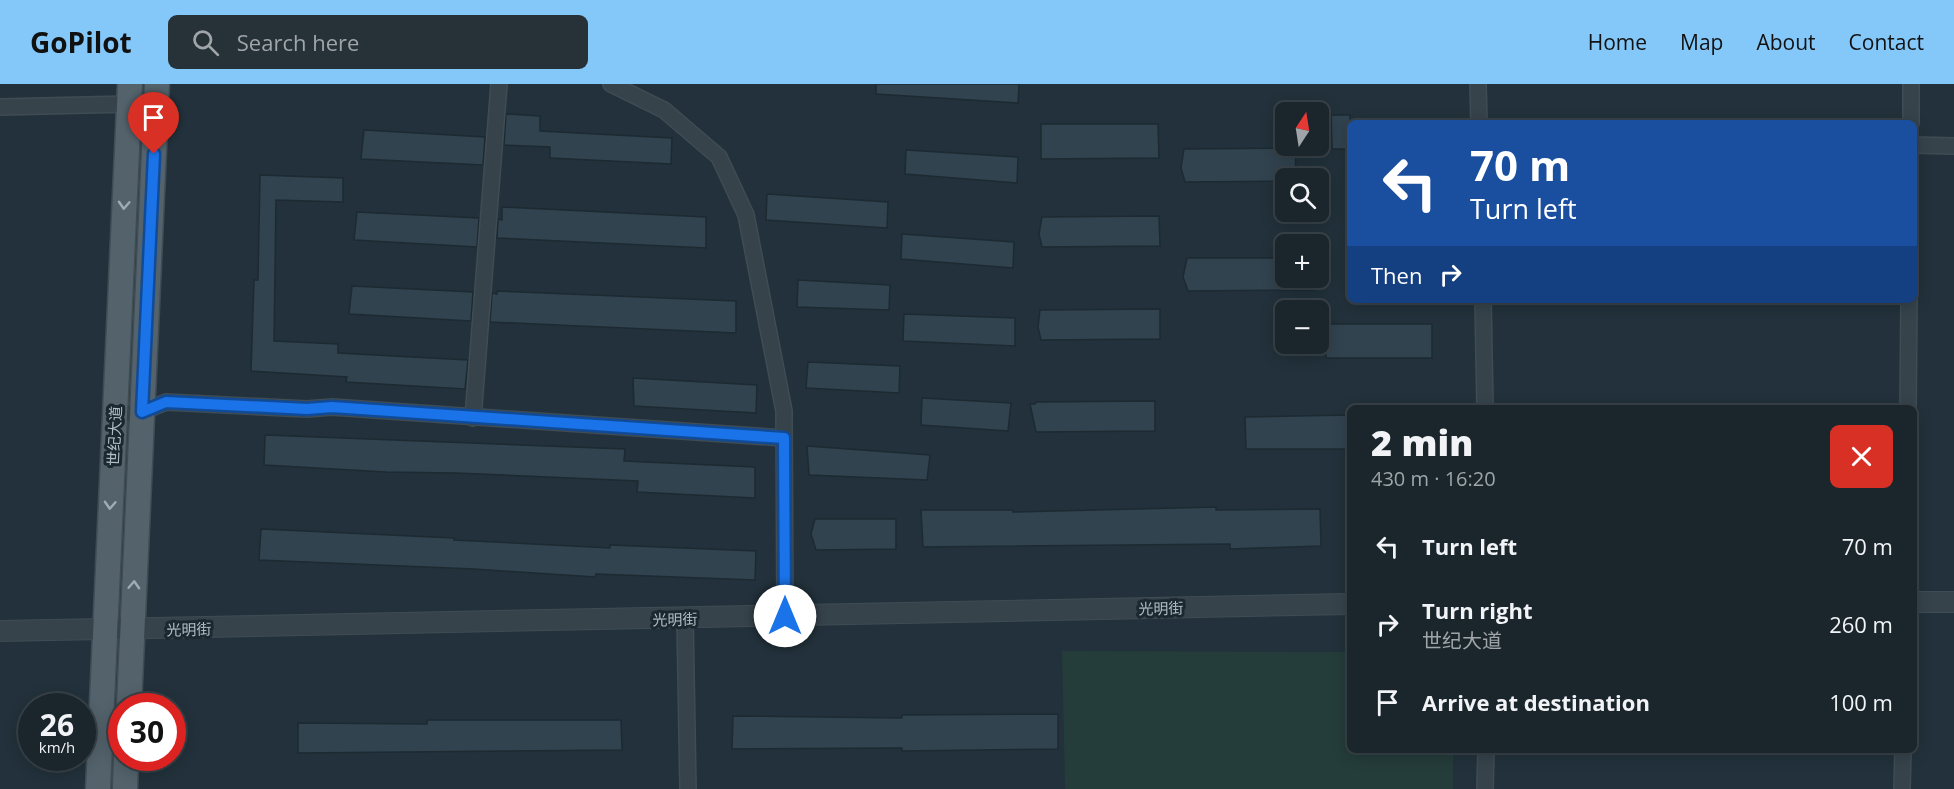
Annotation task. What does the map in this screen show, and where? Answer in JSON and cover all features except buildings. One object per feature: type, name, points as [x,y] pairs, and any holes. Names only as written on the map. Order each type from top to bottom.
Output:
[{"type":"main road","name":"世纪大道","points":[[130,693],[157,84]]},
{"type":"main road","name":"世纪大道","points":[[98,789],[129,94]]},
{"type":"main road","points":[[125,789],[126,771]]},
{"type":"street","points":[[473,418],[499,84]]},
{"type":"street","points":[[611,84],[664,110],[718,157],[746,215],[784,411],[785,616]]},
{"type":"street","points":[[1478,84],[1479,120]]},
{"type":"street","points":[[1911,84],[1911,120]]},
{"type":"street","points":[[0,107],[129,94]]},
{"type":"street","points":[[1917,145],[1954,147]]},
{"type":"street","points":[[1483,303],[1485,405]]},
{"type":"street","points":[[1908,405],[1909,303]]},
{"type":"street","points":[[114,415],[142,412],[166,402],[307,409],[332,407],[784,438]]},
{"type":"street","points":[[1917,602],[1954,602]]},
{"type":"street","name":"光明街","points":[[0,632],[1347,604]]},
{"type":"street","points":[[684,787],[685,618]]},
{"type":"street","points":[[1485,789],[1486,753]]},
{"type":"street","points":[[1902,753],[1902,789]]},
{"type":"green space","points":[[1062,651],[1347,652],[1347,753],[1453,753],[1453,789],[1065,789]]},
{"type":"route","points":[[154,154],[142,412],[166,402],[307,409],[332,407],[784,438],[785,616]]}]
